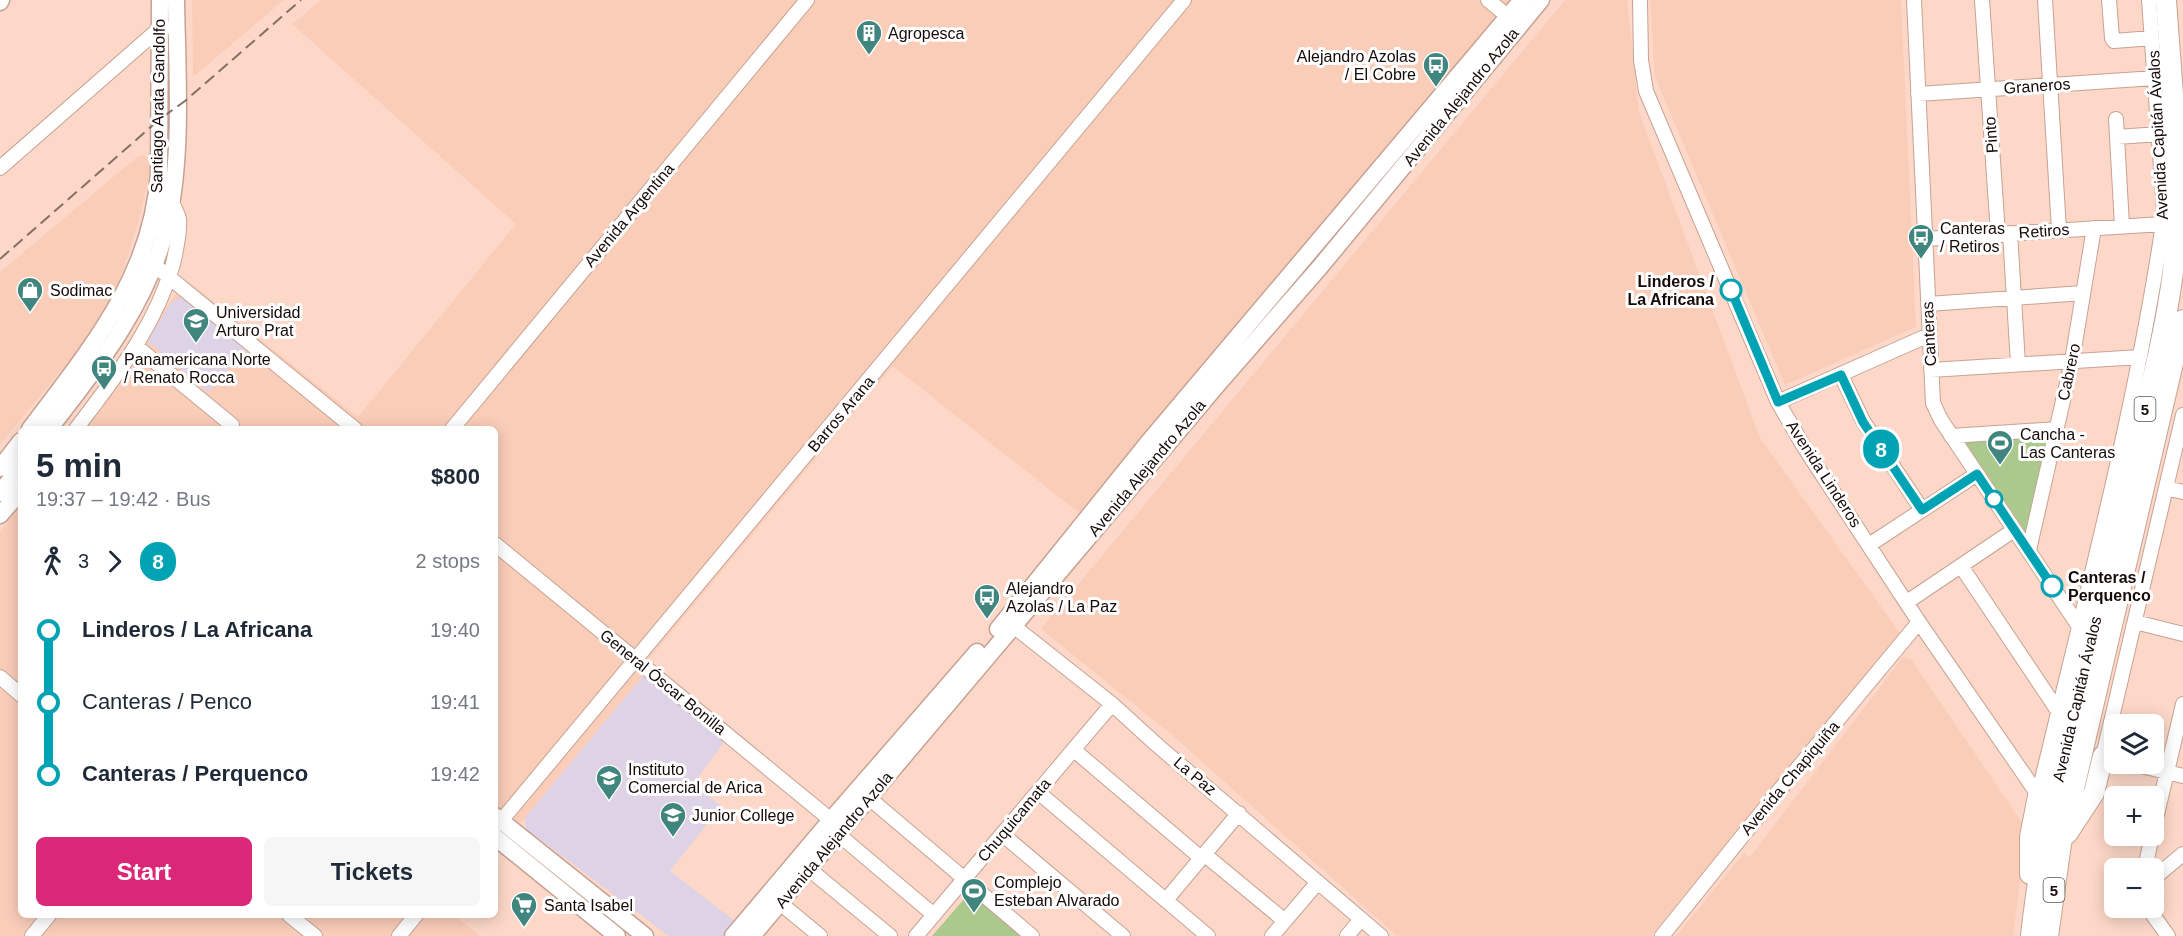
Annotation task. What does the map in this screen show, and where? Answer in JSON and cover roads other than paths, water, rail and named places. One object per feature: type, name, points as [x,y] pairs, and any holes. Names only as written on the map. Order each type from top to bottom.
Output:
[{"type":"highway","name":"Avenida Capitán Ávalos","points":[[2044,804],[2154,373],[2169,298],[2175,253],[2177,202],[2166,0]]},
{"type":"highway","name":"Avenida Capitán Ávalos","points":[[2042,933],[2183,320]]},
{"type":"highway","points":[[2061,844],[2094,793],[2104,770]]},
{"type":"highway","points":[[2044,804],[2061,844]]},
{"type":"highway","points":[[2042,933],[2030,837],[2044,804]]},
{"type":"main road","name":"Santiago Arata Gandolfo","points":[[32,426],[97,339],[164,237],[172,202],[176,145],[168,28],[160,0]]},
{"type":"main road","name":"Santiago Arata Gandolfo","points":[[51,426],[110,347],[142,293],[149,260],[159,173],[168,28],[176,0]]},
{"type":"main road","name":"Avenida Alejandro Azola","points":[[1514,22],[1522,0]]},
{"type":"main road","name":"Avenida Alejandro Azola","points":[[733,936],[835,827],[1306,284],[1514,22],[1541,0]]},
{"type":"main road","points":[[0,468],[18,449]]},
{"type":"main road","points":[[0,493],[18,470]]},
{"type":"main road","points":[[0,515],[18,494]]},
{"type":"main road","name":"Avenida Alejandro Azola","points":[[752,936],[808,869],[835,827],[869,798],[1009,625]]},
{"type":"main road","points":[[498,826],[645,936]]},
{"type":"main road","points":[[498,827],[617,936]]},
{"type":"street","name":"Avenida Argentina","points":[[454,426],[807,0]]},
{"type":"street","name":"Barros Arana","points":[[498,823],[636,660],[1184,0]]},
{"type":"street","points":[[1488,0],[1514,22]]},
{"type":"street","name":"Avenida Linderos","points":[[1640,0],[1641,60],[1646,90],[1778,402],[1804,447],[1919,621],[2044,804]]},
{"type":"street","name":"Canteras","points":[[1914,0],[1933,403],[1951,436],[2078,625]]},
{"type":"street","name":"Pinto","points":[[1982,0],[1988,89],[2004,234],[2014,298],[2018,364]]},
{"type":"street","points":[[2045,0],[2059,230]]},
{"type":"street","points":[[2109,0],[2114,40],[2152,38]]},
{"type":"street","name":"Avenida Capitán Ávalos","points":[[2044,804],[2058,711],[2140,357],[2163,224],[2164,210],[2149,0]]},
{"type":"street","points":[[0,168],[168,28]]},
{"type":"street","name":"Graneros","points":[[1918,94],[2155,78]]},
{"type":"street","points":[[2116,119],[2122,226]]},
{"type":"street","points":[[2117,137],[2159,134]]},
{"type":"street","name":"Santiago Arata Gandolfo","points":[[78,426],[137,346],[156,310],[177,249],[179,217],[172,202]]},
{"type":"street","name":"Retiros","points":[[1925,239],[2163,224]]},
{"type":"street","name":"Cabrero","points":[[2029,550],[2072,361],[2094,228]]},
{"type":"street","points":[[149,260],[351,426]]},
{"type":"street","points":[[1928,304],[2083,293]]},
{"type":"street","points":[[1778,402],[1929,335]]},
{"type":"street","points":[[137,346],[232,425]]},
{"type":"street","points":[[1931,370],[2140,357]]},
{"type":"street","points":[[1841,375],[1863,422],[1922,510]]},
{"type":"street","points":[[2117,714],[2135,622],[2183,415]]},
{"type":"street","points":[[1951,436],[2057,429]]},
{"type":"street","points":[[1869,545],[1977,474]]},
{"type":"street","points":[[2166,488],[2183,492]]},
{"type":"street","points":[[1907,602],[2014,530]]},
{"type":"street","name":"General Óscar Bonilla","points":[[498,546],[835,827],[934,915]]},
{"type":"street","points":[[1961,566],[2058,711]]},
{"type":"street","name":"Avenida Chapiquiña","points":[[1662,936],[1919,621]]},
{"type":"street","points":[[2135,622],[2183,634]]},
{"type":"street","name":"La Paz","points":[[1009,625],[1112,704],[1381,936]]},
{"type":"street","points":[[0,677],[18,692]]},
{"type":"street","name":"Chuquicamata","points":[[916,936],[1112,704]]},
{"type":"street","points":[[2164,786],[2183,704]]},
{"type":"street","points":[[1074,750],[1285,921]]},
{"type":"street","points":[[2164,770],[2183,776]]},
{"type":"street","points":[[1038,792],[1208,936]]},
{"type":"street","points":[[869,798],[1032,936]]},
{"type":"street","points":[[1166,900],[1239,813]]},
{"type":"street","points":[[1002,834],[1123,936]]},
{"type":"street","points":[[2164,870],[2183,854]]},
{"type":"street","points":[[808,869],[890,936]]},
{"type":"street","points":[[1272,936],[1318,882]]},
{"type":"street","points":[[780,903],[820,936]]},
{"type":"street","points":[[32,936],[47,918]]},
{"type":"street","points":[[293,918],[315,936]]},
{"type":"street","points":[[399,936],[414,918]]},
{"type":"street","points":[[2155,918],[2168,936]]},
{"type":"street","points":[[1347,936],[1361,919]]},
{"type":"railway","points":[[0,259],[301,0]]},
{"type":"place","name":"Agropesca","points":[[869,56]]},
{"type":"place","name":"Alejandro Azolas / El Cobre","points":[[1436,88]]},
{"type":"place","name":"Canteras / Retiros","points":[[1921,260]]},
{"type":"place","name":"Linderos / La Africana","points":[[1731,290]]},
{"type":"place","name":"Sodimac","points":[[30,313]]},
{"type":"place","name":"Universidad Arturo Prat","points":[[196,344]]},
{"type":"place","name":"Panamericana Norte / Renato Rocca","points":[[104,391]]},
{"type":"place","name":"Cancha - Las Canteras","points":[[2000,466]]},
{"type":"place","name":"Canteras / Perquenco","points":[[2052,586]]},
{"type":"place","name":"Alejandro Azolas / La Paz","points":[[987,620]]},
{"type":"place","name":"Instituto Comercial de Arica","points":[[609,801]]},
{"type":"place","name":"Junior College","points":[[673,838]]},
{"type":"place","name":"Complejo Esteban Alvarado","points":[[974,914]]},
{"type":"place","name":"Santa Isabel","points":[[524,928]]}]
